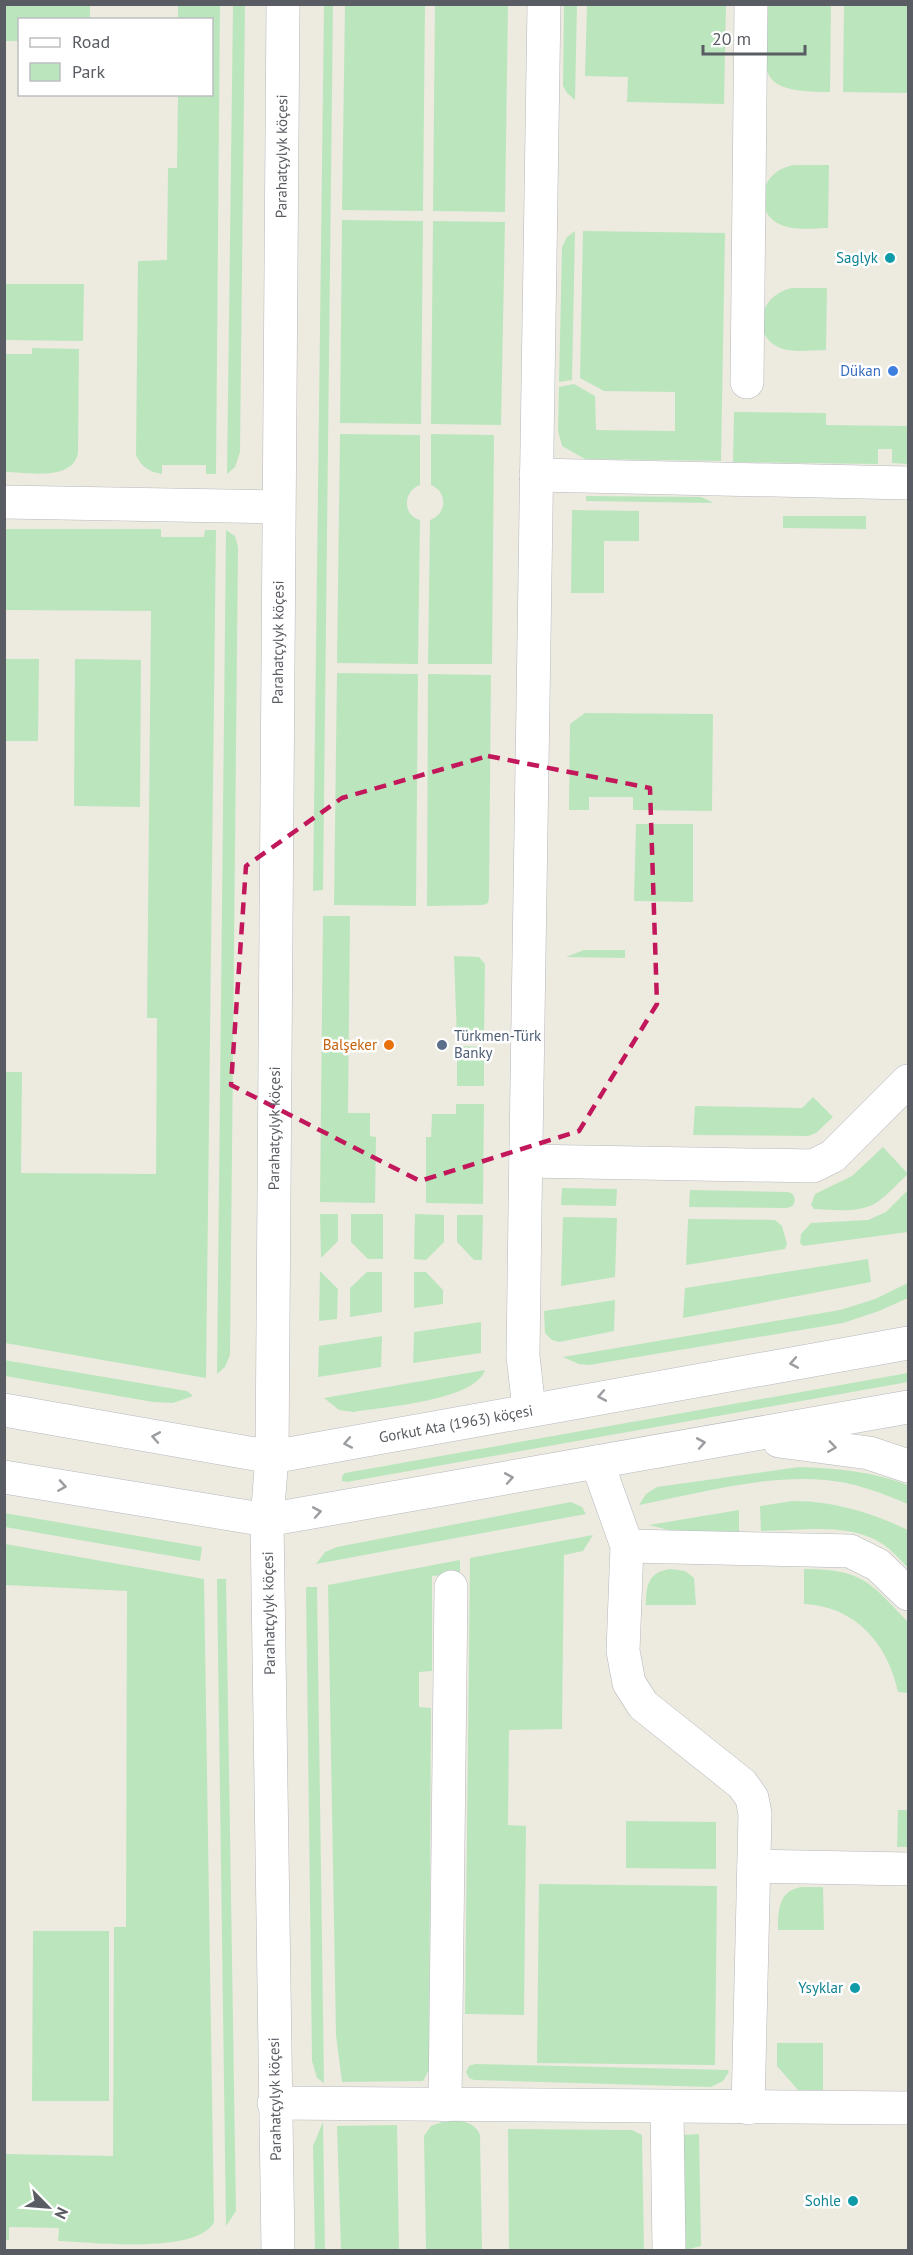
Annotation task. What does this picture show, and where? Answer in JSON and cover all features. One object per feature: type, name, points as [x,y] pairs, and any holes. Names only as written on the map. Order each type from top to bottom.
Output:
[{"type":"street","name":"Parahatçylyk köçesi","points":[[278,2250],[267,1520],[272,1457],[277,507],[283,4]]},
{"type":"street","points":[[529,1409],[523,1356],[544,4]]},
{"type":"street","points":[[747,382],[750,4]]},
{"type":"street","points":[[536,475],[909,483]]},
{"type":"street","points":[[4,502],[277,507]]},
{"type":"street","points":[[526,1161],[813,1166],[833,1156],[909,1081]]},
{"type":"street","points":[[852,1353],[909,1320]]},
{"type":"street","name":"Gorkut Ata (1963) köçesi","points":[[4,1410],[272,1457],[529,1409],[909,1343]]},
{"type":"street","points":[[4,1477],[267,1520],[909,1407]]},
{"type":"street","points":[[732,1437],[832,1446],[869,1453],[909,1466]]},
{"type":"street","points":[[597,1462],[627,1546],[623,1651],[629,1683],[644,1705],[742,1784],[752,1798],[755,1814],[748,2108]]},
{"type":"street","points":[[627,1546],[850,1551],[878,1565],[909,1594]]},
{"type":"street","points":[[445,2105],[451,1587]]},
{"type":"street","points":[[754,1866],[909,1869]]},
{"type":"street","points":[[274,2103],[667,2108],[909,2108]]},
{"type":"street","points":[[667,2108],[669,2250]]},
{"type":"highlighted area","points":[[488,756],[650,788],[657,1004],[579,1131],[420,1181],[231,1085],[246,866],[342,798]]},
{"type":"green space","points":[[5,4],[90,5],[90,18],[18,18],[18,41],[5,41]]},
{"type":"green space","points":[[333,4],[323,890],[313,891],[324,5]]},
{"type":"green space","points":[[178,5],[220,5],[216,474],[206,474],[206,465],[162,465],[162,474],[143,466],[136,455],[138,261],[167,260],[168,168],[177,168],[178,96],[213,96],[213,18],[178,18]]},
{"type":"green space","points":[[233,5],[245,5],[240,452],[235,467],[227,474]]},
{"type":"green space","points":[[345,5],[425,5],[423,211],[342,210]]},
{"type":"green space","points":[[435,5],[508,5],[505,212],[433,211]]},
{"type":"green space","points":[[564,5],[577,5],[575,100],[563,86]]},
{"type":"green space","points":[[587,5],[726,5],[724,104],[627,102],[628,77],[585,76]]},
{"type":"green space","points":[[767,5],[831,5],[830,92],[786,88],[775,82],[768,73],[765,62]]},
{"type":"green space","points":[[844,5],[908,5],[908,93],[843,92]]},
{"type":"green space","points":[[794,165],[829,165],[828,228],[786,227],[772,219],[766,211],[763,202],[767,183],[782,168]]},
{"type":"green space","points":[[342,220],[423,221],[421,424],[340,423]]},
{"type":"green space","points":[[433,221],[505,222],[501,425],[431,424]]},
{"type":"green space","points":[[575,231],[572,380],[559,382],[562,247],[567,237]]},
{"type":"green space","points":[[583,231],[725,233],[721,461],[585,459],[562,446],[558,431],[559,387],[574,384],[595,396],[596,430],[675,431],[675,392],[604,391],[580,378]]},
{"type":"green space","points":[[5,284],[84,284],[83,341],[5,340]]},
{"type":"green space","points":[[792,288],[827,288],[826,350],[785,350],[771,342],[765,334],[762,316],[766,307],[772,298]]},
{"type":"green space","points":[[32,348],[79,349],[78,453],[74,462],[58,472],[36,474],[5,472],[5,354],[32,354]]},
{"type":"green space","points":[[734,412],[826,413],[826,425],[908,426],[908,464],[892,463],[892,449],[878,449],[878,464],[733,462]]},
{"type":"green space","points":[[340,434],[420,435],[420,485],[410,492],[407,503],[410,513],[420,520],[418,664],[337,663]]},
{"type":"green space","points":[[431,434],[494,435],[492,664],[428,664],[430,520],[440,513],[443,503],[443,498],[437,488],[431,485]]},
{"type":"green space","points":[[586,496],[701,497],[714,503],[586,501]]},
{"type":"green space","points":[[572,510],[639,511],[639,541],[604,541],[604,593],[571,593]]},
{"type":"green space","points":[[783,516],[866,516],[866,529],[783,528]]},
{"type":"green space","points":[[5,529],[161,529],[161,537],[204,537],[205,530],[216,530],[206,1378],[5,1343],[5,1072],[22,1072],[21,1173],[156,1174],[157,1018],[147,1018],[151,611],[5,610]]},
{"type":"green space","points":[[226,530],[235,536],[238,547],[230,1355],[225,1367],[217,1374]]},
{"type":"green space","points":[[5,659],[39,659],[38,741],[5,741]]},
{"type":"green space","points":[[75,659],[141,660],[140,807],[74,806]]},
{"type":"green space","points":[[337,673],[418,674],[416,906],[334,905]]},
{"type":"green space","points":[[428,674],[491,675],[489,897],[488,903],[483,905],[427,906]]},
{"type":"green space","points":[[585,713],[713,714],[712,811],[633,810],[633,797],[589,797],[589,810],[569,810],[570,724]]},
{"type":"green space","points":[[636,824],[693,824],[693,902],[634,901]]},
{"type":"green space","points":[[323,916],[350,916],[348,1113],[370,1113],[370,1136],[376,1137],[375,1203],[320,1202]]},
{"type":"green space","points":[[584,950],[625,950],[625,958],[566,957]]},
{"type":"green space","points":[[454,956],[479,957],[485,964],[484,1040],[457,1040]]},
{"type":"green space","points":[[457,1046],[484,1047],[484,1086],[457,1086]]},
{"type":"green space","points":[[813,1097],[833,1117],[816,1133],[808,1136],[693,1135],[695,1106],[802,1108]]},
{"type":"green space","points":[[456,1104],[484,1104],[483,1204],[426,1203],[426,1137],[431,1137],[432,1114],[456,1114]]},
{"type":"green space","points":[[883,1147],[908,1174],[888,1193],[876,1203],[862,1208],[814,1209],[811,1205],[815,1194],[852,1176]]},
{"type":"green space","points":[[562,1188],[617,1189],[616,1206],[561,1205]]},
{"type":"green space","points":[[690,1190],[788,1192],[793,1194],[795,1200],[793,1206],[787,1208],[689,1207]]},
{"type":"green space","points":[[908,1190],[908,1232],[803,1246],[800,1243],[801,1234],[811,1223],[868,1220],[886,1212]]},
{"type":"green space","points":[[320,1214],[338,1214],[338,1241],[321,1258]]},
{"type":"green space","points":[[351,1214],[383,1214],[383,1259],[368,1259],[351,1242]]},
{"type":"green space","points":[[415,1214],[444,1215],[444,1242],[426,1260],[414,1259]]},
{"type":"green space","points":[[457,1215],[483,1215],[482,1260],[474,1260],[457,1242]]},
{"type":"green space","points":[[563,1217],[617,1218],[615,1277],[561,1286]]},
{"type":"green space","points":[[688,1219],[775,1220],[782,1226],[787,1244],[785,1249],[686,1265]]},
{"type":"green space","points":[[868,1259],[871,1282],[683,1318],[685,1288]]},
{"type":"green space","points":[[320,1271],[338,1289],[337,1319],[319,1321]]},
{"type":"green space","points":[[367,1272],[382,1272],[382,1312],[350,1317],[350,1288]]},
{"type":"green space","points":[[414,1272],[426,1272],[443,1290],[443,1304],[414,1308]]},
{"type":"green space","points":[[908,1283],[908,1298],[843,1323],[589,1365],[579,1364],[563,1357],[840,1310],[875,1299]]},
{"type":"green space","points":[[615,1300],[614,1331],[559,1342],[552,1340],[545,1333],[544,1311]]},
{"type":"green space","points":[[481,1322],[481,1353],[413,1363],[414,1332]]},
{"type":"green space","points":[[382,1336],[381,1367],[318,1377],[319,1346]]},
{"type":"green space","points":[[4,1360],[187,1391],[193,1396],[173,1403],[153,1402],[5,1376]]},
{"type":"green space","points":[[485,1370],[478,1380],[464,1389],[446,1396],[405,1405],[353,1412],[339,1410],[324,1398]]},
{"type":"green space","points":[[908,1373],[908,1382],[347,1482],[342,1481],[345,1473]]},
{"type":"green space","points":[[799,1467],[855,1472],[908,1485],[908,1504],[846,1483],[803,1479],[756,1482],[639,1505],[646,1494],[657,1487]]},
{"type":"green space","points":[[792,1501],[837,1505],[880,1518],[908,1530],[908,1568],[881,1543],[853,1532],[822,1529],[761,1531],[760,1506]]},
{"type":"green space","points":[[571,1502],[582,1507],[586,1514],[316,1564],[325,1552],[337,1547]]},
{"type":"green space","points":[[739,1510],[739,1532],[676,1532],[649,1525]]},
{"type":"green space","points":[[4,1513],[202,1547],[200,1561],[5,1527]]},
{"type":"green space","points":[[593,1535],[583,1551],[564,1555],[562,1729],[509,1730],[508,1825],[526,1826],[524,2015],[465,2014],[470,1558]]},
{"type":"green space","points":[[5,1544],[204,1579],[214,2222],[204,2232],[188,2239],[142,2244],[58,2241],[59,2228],[9,2227],[9,2240],[5,2240],[5,2154],[113,2156],[114,1927],[126,1927],[127,1591],[5,1585]]},
{"type":"green space","points":[[460,1560],[460,1574],[432,1576],[432,1671],[419,1672],[419,1707],[431,1708],[429,2070],[423,2081],[342,2082],[336,2035],[328,1585]]},
{"type":"green space","points":[[670,1569],[685,1571],[694,1578],[696,1605],[646,1605],[650,1581],[657,1573]]},
{"type":"green space","points":[[804,1569],[839,1572],[864,1580],[908,1622],[908,1693],[898,1692],[886,1658],[877,1644],[854,1620],[822,1606],[804,1604]]},
{"type":"green space","points":[[217,1579],[226,1579],[236,2211],[226,2226]]},
{"type":"green space","points":[[306,1587],[317,1587],[324,2083],[317,2078],[312,2061]]},
{"type":"green space","points":[[898,1810],[908,1810],[908,1847],[897,1847]]},
{"type":"green space","points":[[626,1821],[716,1822],[716,1869],[626,1868]]},
{"type":"green space","points":[[539,1884],[717,1886],[715,2065],[537,2063]]},
{"type":"green space","points":[[823,1887],[824,1930],[778,1930],[779,1909],[784,1897],[793,1889]]},
{"type":"green space","points":[[33,1931],[109,1931],[109,2101],[32,2101]]},
{"type":"green space","points":[[777,2043],[823,2043],[823,2090],[798,2090],[777,2066]]},
{"type":"green space","points":[[475,2064],[728,2070],[729,2072],[723,2081],[711,2087],[474,2080],[469,2078],[466,2072],[469,2066]]},
{"type":"green space","points":[[448,2120],[463,2121],[475,2127],[480,2135],[482,2250],[426,2250],[424,2136],[431,2126]]},
{"type":"green space","points":[[323,2122],[325,2250],[315,2250],[313,2146]]},
{"type":"green space","points":[[397,2125],[399,2250],[341,2250],[337,2126]]},
{"type":"green space","points":[[508,2129],[632,2130],[642,2135],[644,2250],[509,2250]]},
{"type":"green space","points":[[699,2134],[701,2246],[685,2250],[683,2135]]},
{"type":"place","name":"Saglyk","points":[[890,258]]},
{"type":"place","name":"Dükan","points":[[893,371]]},
{"type":"place","name":"Balşeker","points":[[389,1045]]},
{"type":"place","name":"Türkmen-Türk Banky","points":[[442,1045]]},
{"type":"place","name":"Ysyklar","points":[[855,1988]]},
{"type":"place","name":"Sohle","points":[[853,2201]]}]
